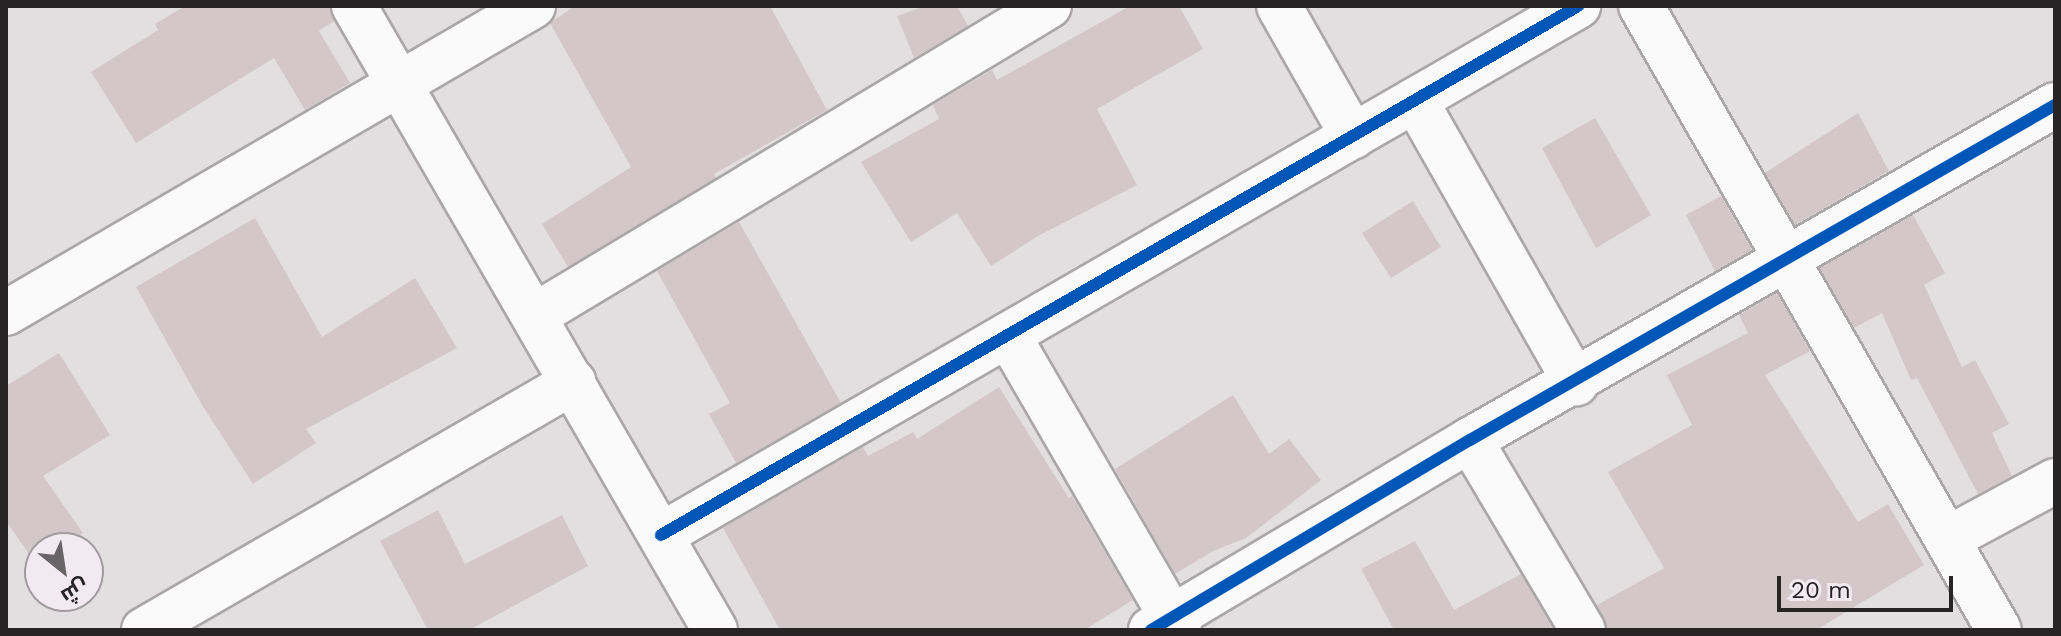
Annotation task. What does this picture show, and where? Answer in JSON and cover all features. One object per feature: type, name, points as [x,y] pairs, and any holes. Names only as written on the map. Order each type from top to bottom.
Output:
[{"type":"street","points":[[354,6],[715,630]]},
{"type":"street","points":[[6,313],[533,6]]},
{"type":"street","points":[[534,316],[1049,6]]},
{"type":"street","points":[[1279,6],[1353,136]]},
{"type":"street","points":[[661,535],[1578,6]]},
{"type":"street","points":[[1641,6],[1999,630]]},
{"type":"street","points":[[1415,100],[1576,383]]},
{"type":"street","points":[[1008,335],[1168,626],[1470,440],[1576,383],[2055,105]]},
{"type":"street","points":[[144,630],[573,382]]},
{"type":"street","points":[[1470,440],[1583,630]]},
{"type":"street","points":[[1947,539],[2055,481]]},
{"type":"building","points":[[185,6],[329,6],[334,21],[319,31],[350,83],[305,110],[274,58],[136,143],[91,72],[158,30],[155,24]]},
{"type":"building","points":[[575,6],[770,6],[827,110],[714,174],[716,178],[568,267],[542,224],[631,167],[550,23]]},
{"type":"building","points":[[925,6],[957,6],[968,26],[914,58],[897,16]]},
{"type":"building","points":[[1130,6],[1179,6],[1203,49],[1097,109],[1137,185],[1038,236],[991,266],[957,213],[911,242],[861,162],[939,119],[933,105],[992,70],[997,80]]},
{"type":"building","points":[[1858,113],[1889,171],[1795,225],[1765,173]]},
{"type":"building","points":[[1595,118],[1651,215],[1596,248],[1542,148]]},
{"type":"building","points":[[1721,196],[1752,250],[1715,271],[1686,215]]},
{"type":"building","points":[[1413,201],[1441,247],[1391,278],[1362,233]]},
{"type":"building","points":[[1913,215],[1945,273],[1924,285],[1962,367],[1975,360],[2009,424],[1992,433],[2012,476],[1978,494],[1917,378],[1911,380],[1882,313],[1854,328],[1820,268]]},
{"type":"building","points":[[255,218],[322,337],[415,278],[457,348],[306,429],[316,443],[253,484],[202,405],[136,287]]},
{"type":"building","points":[[739,222],[841,403],[736,463],[709,414],[730,403],[657,271]]},
{"type":"building","points":[[1777,293],[1810,351],[1765,375],[1858,522],[1888,504],[1924,565],[1816,630],[1608,630],[1597,605],[1664,568],[1608,472],[1692,425],[1667,375],[1748,333],[1739,315]]},
{"type":"building","points":[[59,353],[110,435],[43,476],[82,532],[24,532],[24,547],[6,521],[6,386]]},
{"type":"building","points":[[999,387],[1069,498],[1072,496],[1133,600],[1084,630],[780,630],[723,528],[863,447],[868,456],[913,432],[917,439]]},
{"type":"building","points":[[1233,395],[1269,454],[1289,439],[1321,480],[1246,538],[1213,551],[1175,574],[1115,469]]},
{"type":"building","points":[[438,510],[465,564],[562,515],[588,566],[469,630],[428,630],[380,541]]},
{"type":"building","points":[[1415,541],[1454,610],[1521,574],[1554,630],[1394,630],[1361,569]]},
{"type":"cycle path","points":[[661,535],[1578,6]]},
{"type":"cycle path","points":[[1151,630],[1470,440],[2055,105]]}]
